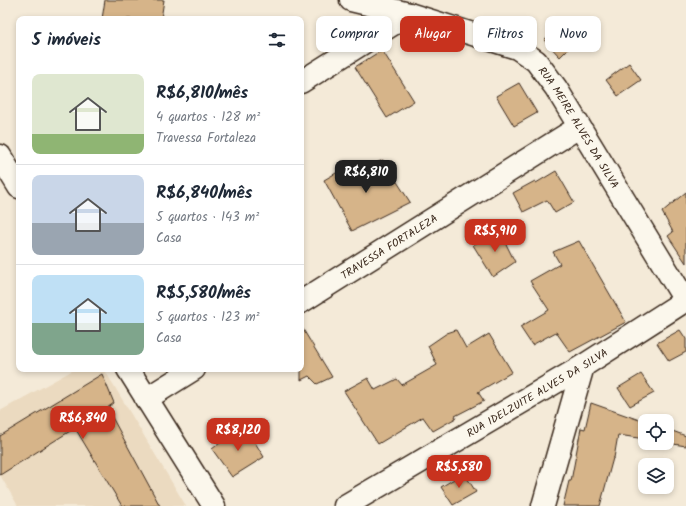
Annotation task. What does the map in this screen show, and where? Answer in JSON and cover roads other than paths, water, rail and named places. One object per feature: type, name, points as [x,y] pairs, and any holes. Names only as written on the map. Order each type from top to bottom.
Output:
[{"type":"street","name":"RUA MEIRE ALVES DA SILVA","points":[[351,0],[409,14],[516,48],[536,61],[556,88],[686,300]]},
{"type":"street","points":[[304,80],[409,14]]},
{"type":"street","name":"TRAVESSA FORTALEZA","points":[[304,300],[580,127]]},
{"type":"street","points":[[0,156],[10,182]]},
{"type":"street","name":"RUA IDELZUITE ALVES DA SILVA","points":[[345,506],[583,366],[686,300]]},
{"type":"street","points":[[543,506],[583,366]]},
{"type":"street","points":[[130,372],[214,506]]},
{"type":"street","points":[[146,399],[189,372]]}]
